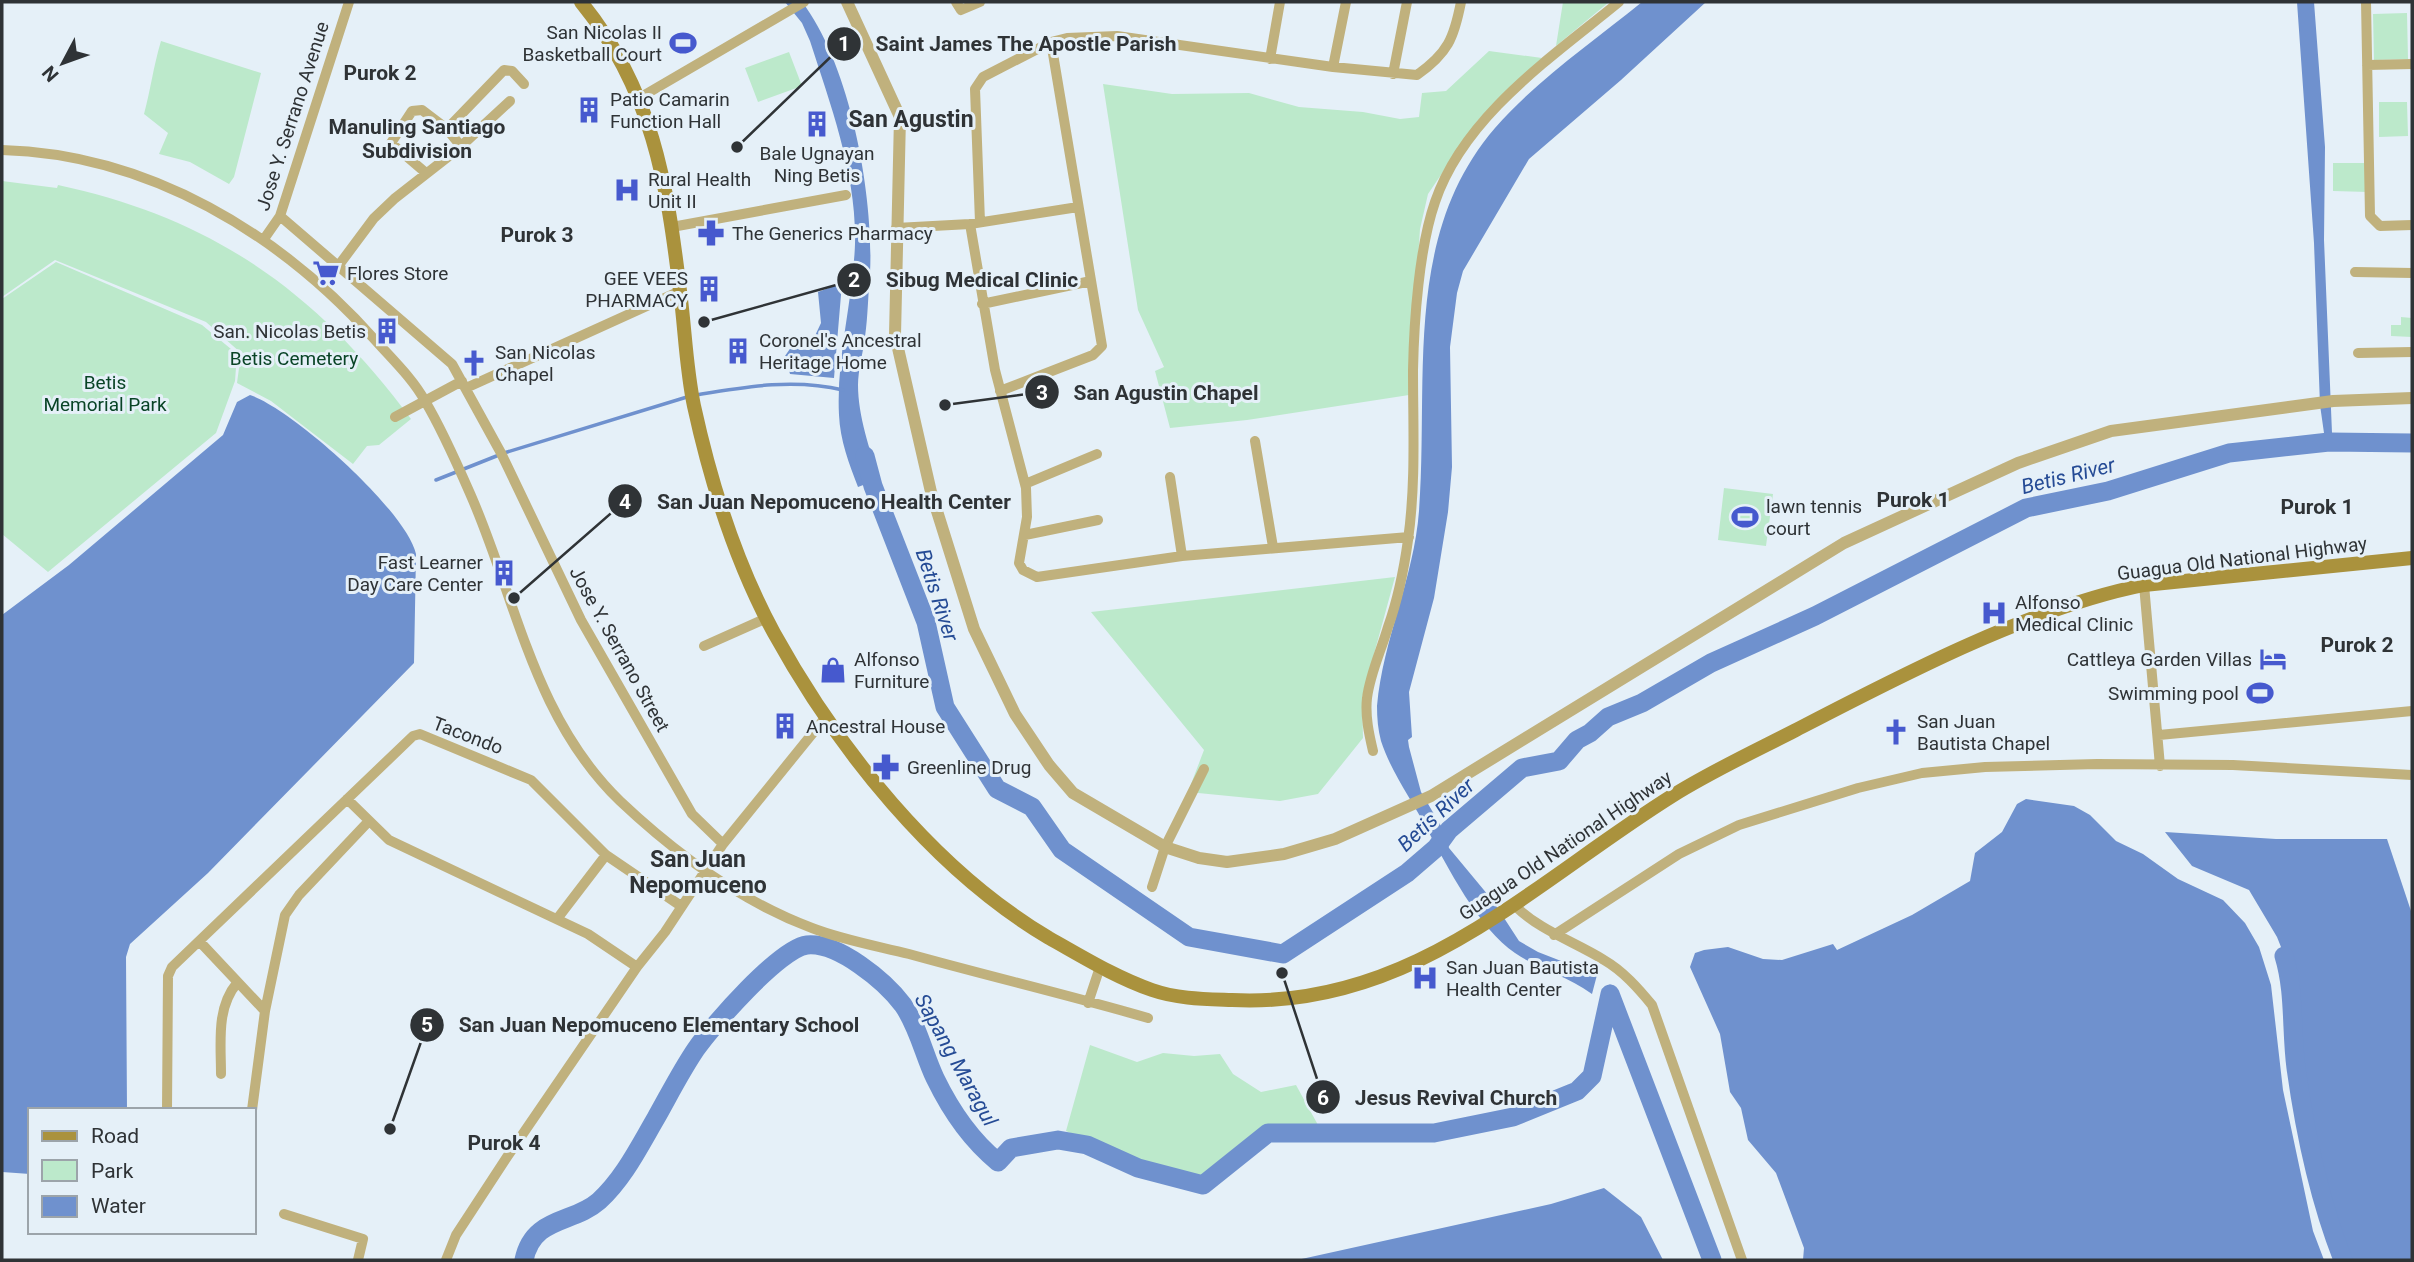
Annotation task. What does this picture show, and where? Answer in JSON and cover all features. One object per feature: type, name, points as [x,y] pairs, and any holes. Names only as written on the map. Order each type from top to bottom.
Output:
[{"type":"main road","name":"Guagua Old National Highway","points":[[581,2],[619,55],[640,97],[662,174],[672,227],[695,406],[738,562],[825,718],[875,784],[953,865],[1013,916],[1100,968],[1176,997],[1272,1002],[1375,980],[1410,966],[1511,909],[1679,791],[1837,709],[2030,620],[2109,592],[2144,585],[2412,558]]},
{"type":"street","name":"Jose Y. Serrano Avenue","points":[[264,239],[280,216],[349,2]]},
{"type":"street","points":[[640,97],[804,2]]},
{"type":"street","points":[[847,2],[900,117],[895,335],[931,492],[974,629],[1015,714],[1049,765],[1073,793],[1165,847],[1199,858],[1251,861],[1335,839],[1402,810],[1431,796],[1844,543],[2018,463],[2111,430],[2317,402],[2412,398]]},
{"type":"street","points":[[956,2],[961,10],[979,2]]},
{"type":"street","points":[[1270,59],[1280,2]]},
{"type":"street","points":[[1333,67],[1346,2]]},
{"type":"street","points":[[1393,75],[1407,2]]},
{"type":"street","points":[[1409,537],[1182,556],[1037,577],[1023,570],[1019,563],[1025,535],[1025,484],[1000,391],[982,304],[975,223],[974,103],[978,81],[1051,42],[1067,38],[1117,36],[1393,75],[1417,75],[1440,59],[1455,33],[1461,2]]},
{"type":"street","points":[[1373,751],[1367,723],[1367,699],[1401,584],[1409,537],[1415,454],[1413,369],[1427,231],[1436,200],[1464,148],[1491,114],[1522,83],[1619,2]]},
{"type":"street","points":[[2366,2],[2370,216],[2379,226],[2412,225]]},
{"type":"street","points":[[1000,391],[1099,350],[1102,346],[1051,42]]},
{"type":"street","points":[[2367,65],[2412,64]]},
{"type":"street","points":[[447,129],[504,70],[512,71],[524,84]]},
{"type":"street","points":[[339,265],[374,218],[510,102]]},
{"type":"street","points":[[426,173],[394,147],[391,139],[417,109],[447,129],[460,145]]},
{"type":"street","points":[[2,150],[55,155],[149,178],[264,239],[356,318],[425,399],[472,499],[519,634],[564,730],[616,797],[663,839],[707,872],[773,910],[813,929],[1147,1018]]},
{"type":"street","points":[[672,227],[846,195]]},
{"type":"street","points":[[897,228],[975,223],[1078,207]]},
{"type":"street","name":"Jose Y. Serrano Street","points":[[280,216],[440,351],[464,384],[588,632],[692,814],[723,844]]},
{"type":"street","points":[[2355,272],[2412,272]]},
{"type":"street","points":[[982,304],[1091,281]]},
{"type":"street","points":[[395,417],[425,399],[680,291]]},
{"type":"street","points":[[2358,353],[2412,352]]},
{"type":"street","points":[[1255,441],[1273,547]]},
{"type":"street","points":[[1025,484],[1097,454]]},
{"type":"street","points":[[1170,477],[1182,556]]},
{"type":"street","points":[[1025,535],[1098,520]]},
{"type":"street","points":[[2144,585],[2160,766]]},
{"type":"street","points":[[704,646],[767,618]]},
{"type":"street","points":[[2159,735],[2412,711]]},
{"type":"street","points":[[446,1260],[456,1235],[507,1157],[707,872],[723,844],[825,718]]},
{"type":"street","name":"Tacondo","points":[[347,799],[413,736],[420,734],[522,774],[539,787],[606,855],[681,906]]},
{"type":"street","points":[[1554,934],[1679,854],[1739,825],[1858,788],[1922,773],[2041,764],[2234,765],[2412,775]]},
{"type":"street","points":[[1152,887],[1165,847],[1203,769]]},
{"type":"street","points":[[166,1108],[168,976],[172,968],[201,943],[347,799],[379,833],[411,851],[588,934],[638,967]]},
{"type":"street","points":[[252,1108],[265,1011],[285,915],[291,905],[368,822]]},
{"type":"street","points":[[557,919],[606,855]]},
{"type":"street","points":[[1511,909],[1605,961],[1633,983],[1652,1005],[1742,1260]]},
{"type":"street","points":[[201,943],[265,1011]]},
{"type":"street","points":[[1088,1003],[1100,968]]},
{"type":"street","points":[[221,1074],[223,1007],[227,995],[237,983]]},
{"type":"street","points":[[284,1214],[363,1239],[358,1260]]},
{"type":"green space","points":[[1563,2],[1609,2],[1556,46]]},
{"type":"green space","points":[[2407,13],[2408,59],[2374,60],[2373,14]]},
{"type":"green space","points":[[161,41],[261,73],[234,177],[229,184],[190,162],[159,154],[168,133],[144,114]]},
{"type":"green space","points":[[1489,51],[1542,58],[1478,120],[1428,194],[1420,229],[1409,395],[1247,420],[1170,428],[1155,371],[1164,367],[1138,310],[1103,84],[1172,94],[1249,93],[1299,107],[1363,112],[1400,119],[1419,117],[1422,93],[1446,91]]},
{"type":"green space","points":[[789,52],[802,86],[758,102],[745,68]]},
{"type":"green space","points":[[2379,102],[2407,102],[2408,136],[2379,137]]},
{"type":"green space","points":[[2333,163],[2368,163],[2368,192],[2333,191]]},
{"type":"green space","name":"Betis Cemetery","points":[[2,181],[57,188],[58,185],[114,199],[213,240],[257,267],[299,298],[338,334],[411,419],[379,445],[367,446],[353,464],[271,401],[237,383],[241,353],[206,322],[55,260],[2,297]]},
{"type":"green space","name":"Betis Memorial Park","points":[[56,262],[202,325],[237,354],[235,381],[216,433],[48,572],[2,534],[2,299]]},
{"type":"green space","points":[[2401,317],[2412,318],[2412,337],[2391,336],[2391,325],[2401,325]]},
{"type":"green space","name":"lawn tennis court","points":[[1724,488],[1773,494],[1766,546],[1718,540]]},
{"type":"green space","points":[[1395,577],[1362,698],[1363,738],[1318,794],[1280,801],[1188,792],[1204,750],[1091,612]]},
{"type":"green space","points":[[1090,1045],[1137,1062],[1163,1053],[1194,1056],[1220,1054],[1233,1074],[1261,1092],[1296,1085],[1318,1125],[1267,1131],[1202,1181],[1140,1164],[1066,1131]]},
{"type":"water","points":[[785,2],[802,2],[819,28],[846,94],[863,169],[868,206],[870,273],[866,329],[858,379],[865,433],[879,479],[858,487],[843,443],[839,415],[840,372],[855,244],[852,193],[841,141],[810,41],[802,23]]},
{"type":"water","points":[[1642,2],[1706,2],[1529,159],[1463,271],[1457,293],[1450,347],[1452,467],[1448,512],[1434,598],[1409,692],[1412,737],[1408,740],[1409,747],[1421,792],[1444,831],[1449,848],[1493,901],[1519,941],[1538,952],[1597,975],[1592,994],[1515,953],[1489,929],[1477,913],[1454,878],[1390,764],[1380,737],[1377,706],[1385,657],[1416,536],[1426,311],[1433,262],[1445,215],[1465,170],[1495,128],[1547,77]]},
{"type":"water","points":[[2297,2],[2314,2],[2325,147],[2324,240],[2332,433],[2329,438],[2324,433],[2320,405],[2314,243]]},
{"type":"water","points":[[842,283],[834,378],[790,374],[785,356],[796,340],[813,340],[821,323],[818,292]]},
{"type":"water","points":[[250,395],[269,404],[318,440],[370,488],[408,535],[416,554],[414,663],[208,873],[130,944],[126,957],[127,1108],[28,1108],[28,1174],[2,1172],[2,615],[69,565],[223,435],[237,402]]},
{"type":"water","points":[[2026,799],[2074,806],[2090,815],[2116,841],[2143,854],[2178,879],[2223,900],[2245,923],[2259,947],[2271,985],[2283,1090],[2313,1231],[2324,1260],[1803,1260],[1804,1248],[1776,1173],[1748,1140],[1741,1108],[1730,1092],[1720,1034],[1690,967],[1695,953],[1728,947],[1763,959],[1782,960],[1833,944],[1837,950],[1912,915],[1970,881],[1975,853],[2002,832],[2017,804]]},
{"type":"water","points":[[2165,832],[2276,839],[2387,839],[2412,914],[2412,1260],[2345,1260],[2330,1218],[2303,1100],[2293,1020],[2293,977],[2277,937],[2249,890],[2192,866]]},
{"type":"water","points":[[1604,1188],[1641,1217],[1663,1260],[1297,1260],[1551,1204]]},
{"type":"waterway","points":[[695,395],[787,384],[843,390]]},
{"type":"waterway","points":[[504,453],[687,397]]},
{"type":"waterway","name":"Betis River","points":[[865,456],[873,486],[926,622],[945,707],[997,789],[1032,807],[1062,850],[1189,937],[1283,954],[1407,873],[1436,848],[1449,830],[1522,768],[1559,761],[1577,740],[1590,733],[1608,717],[1642,703],[1711,663],[1815,616],[2026,508],[2108,491],[2229,453],[2329,442],[2412,443]]},
{"type":"waterway","points":[[436,480],[499,455]]},
{"type":"waterway","name":"Sapang Maragul","points":[[524,1260],[536,1235],[545,1228],[589,1208],[608,1192],[630,1162],[704,1038],[764,973],[795,949],[807,945],[819,946],[846,956],[895,995],[913,1022],[941,1090],[962,1124],[998,1162],[1011,1148],[1058,1140],[1087,1145],[1138,1168],[1203,1185],[1268,1133],[1434,1133],[1513,1117],[1577,1091],[1592,1076],[1610,994]]},
{"type":"waterway","points":[[2284,956],[2291,997],[2294,1054],[2308,1141],[2320,1190],[2343,1260]]},
{"type":"waterway","points":[[1610,994],[1712,1260]]},
{"type":"place","name":"San Nicolas II Basketball Court","points":[[683,43]]},
{"type":"place","name":"Patio Camarin Function Hall","points":[[589,110]]},
{"type":"place","name":"Bale Ugnayan Ning Betis","points":[[817,124]]},
{"type":"place","name":"Saint James The Apostle Parish","points":[[737,147]]},
{"type":"place","name":"Rural Health Unit II","points":[[627,190]]},
{"type":"place","name":"The Generics Pharmacy","points":[[711,233]]},
{"type":"place","name":"Flores Store","points":[[326,273]]},
{"type":"place","name":"GEE VEES PHARMACY","points":[[709,289]]},
{"type":"place","name":"Sibug Medical Clinic","points":[[704,322]]},
{"type":"place","name":"San. Nicolas Betis","points":[[387,331]]},
{"type":"place","name":"Coronel's Ancestral Heritage Home","points":[[738,351]]},
{"type":"place","name":"San Nicolas Chapel","points":[[474,363]]},
{"type":"place","name":"San Agustin Chapel","points":[[945,405]]},
{"type":"place","name":"lawn tennis court","points":[[1745,517]]},
{"type":"place","name":"Fast Learner Day Care Center","points":[[504,573]]},
{"type":"place","name":"San Juan Nepomuceno Health Center","points":[[514,598]]},
{"type":"place","name":"Alfonso Medical Clinic","points":[[1994,613]]},
{"type":"place","name":"Cattleya Garden Villas","points":[[2273,659]]},
{"type":"place","name":"Alfonso Furniture","points":[[833,670]]},
{"type":"place","name":"Swimming pool","points":[[2260,693]]},
{"type":"place","name":"Ancestral House","points":[[785,726]]},
{"type":"place","name":"San Juan Bautista Chapel","points":[[1896,732]]},
{"type":"place","name":"Greenline Drug","points":[[886,767]]},
{"type":"place","name":"Jesus Revival Church","points":[[1282,973]]},
{"type":"place","name":"San Juan Bautista Health Center","points":[[1425,978]]},
{"type":"place","name":"San Juan Nepomuceno Elementary School","points":[[390,1129]]},
{"type":"district","name":"Purok 2","points":[[380,73]]},
{"type":"district","name":"San Agustin","points":[[911,119]]},
{"type":"district","name":"Manuling Santiago Subdivision","points":[[417,139]]},
{"type":"district","name":"Purok 3","points":[[537,235]]},
{"type":"district","name":"Purok 1","points":[[1913,500]]},
{"type":"district","name":"Purok 1","points":[[2317,507]]},
{"type":"district","name":"Purok 2","points":[[2357,645]]},
{"type":"district","name":"San Juan Nepomuceno","points":[[698,872]]},
{"type":"district","name":"Purok 4","points":[[504,1143]]}]
